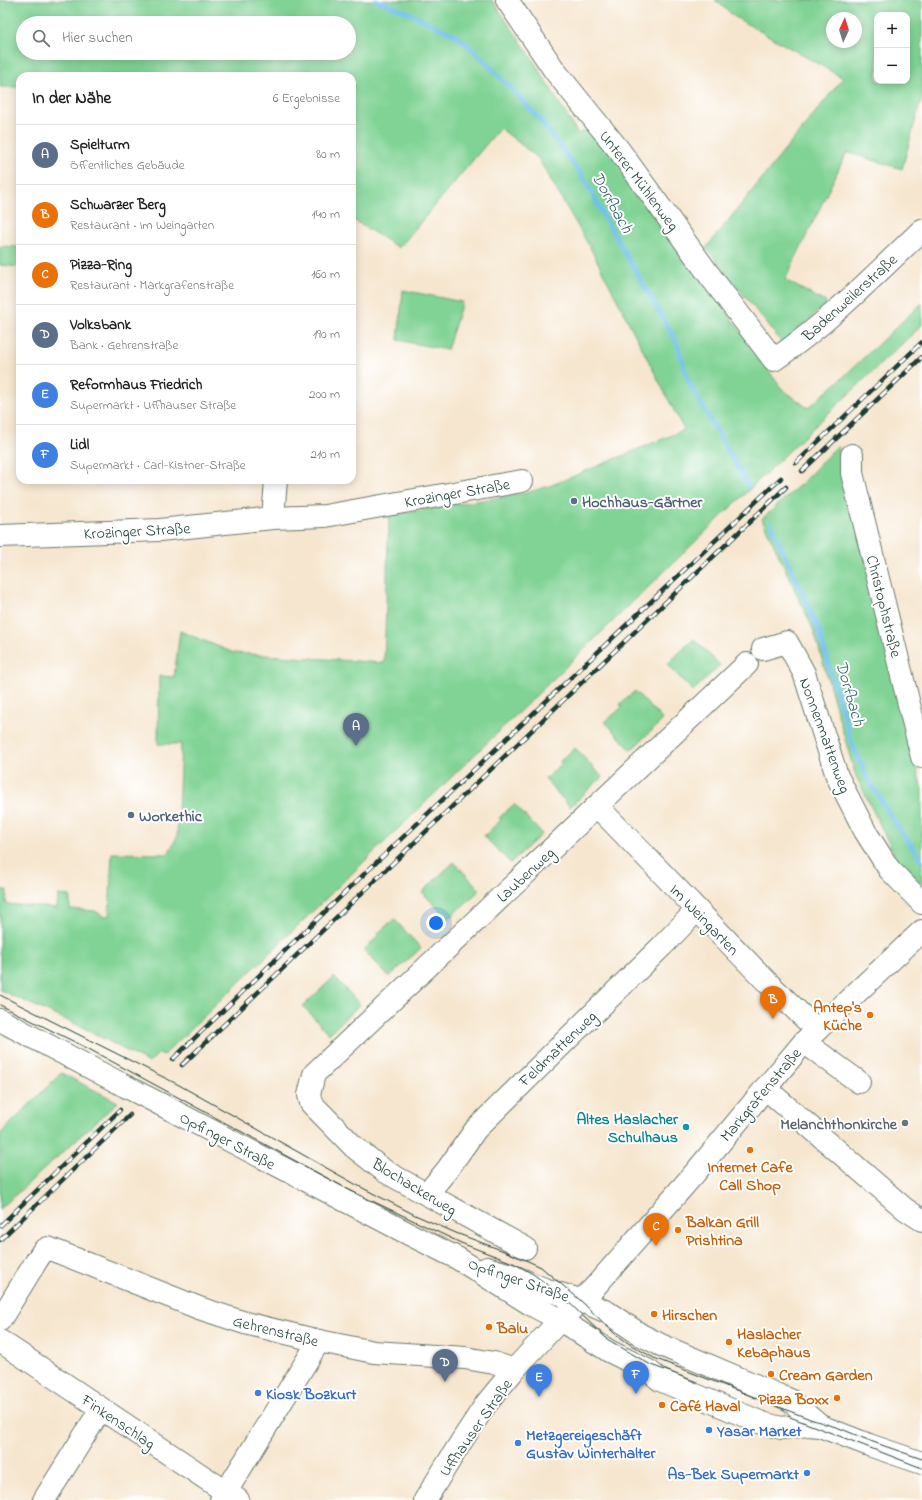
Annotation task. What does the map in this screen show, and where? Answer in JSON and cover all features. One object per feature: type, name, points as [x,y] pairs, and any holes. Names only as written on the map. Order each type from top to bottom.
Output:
[{"type":"street","name":"Unterer Mühlenweg","points":[[507,0],[555,71],[619,150],[710,276],[774,360]]},
{"type":"street","name":"Badenweilerstraße","points":[[774,360],[823,324],[922,230]]},
{"type":"street","name":"Christophstraße","points":[[852,455],[852,473],[922,756]]},
{"type":"street","name":"Krozinger Straße","points":[[0,536],[160,530],[273,518],[325,516],[522,481]]},
{"type":"street","points":[[273,518],[276,484]]},
{"type":"street","name":"Nonnenmattenweg","points":[[763,649],[787,642],[804,673],[837,776],[865,831],[889,869],[922,903]]},
{"type":"street","name":"Laubenweg","points":[[310,1087],[314,1074],[323,1064],[747,664]]},
{"type":"street","name":"Im Weingarten","points":[[597,806],[696,911],[768,983],[811,1036],[859,1082]]},
{"type":"street","name":"Feldmattenweg","points":[[428,1194],[476,1129],[696,911]]},
{"type":"street","name":"Markgrafenstraße","points":[[560,1320],[593,1289],[694,1174],[765,1088],[811,1036],[922,931]]},
{"type":"street","name":"Opfinger Straße","points":[[0,1020],[409,1234],[458,1258],[503,1288],[560,1320],[609,1351],[649,1371],[660,1380],[762,1423],[781,1428],[809,1425],[820,1426]]},
{"type":"street","name":"Blochackerweg","points":[[310,1087],[308,1095],[311,1104],[354,1147],[386,1172],[525,1248]]},
{"type":"street","points":[[765,1088],[905,1209],[922,1220]]},
{"type":"street","name":"Gehrenstraße","points":[[0,1320],[37,1260],[43,1251],[48,1248],[199,1308],[245,1323],[319,1341],[374,1352],[465,1358],[494,1363],[514,1370]]},
{"type":"street","name":"Opfinger Straße","points":[[458,1258],[511,1275],[544,1289],[580,1300],[607,1312],[641,1335],[661,1345],[790,1400],[820,1426]]},
{"type":"street","name":"Uffhauser Straße","points":[[425,1500],[486,1404],[514,1370],[560,1320]]},
{"type":"street","name":"Finkenschlag","points":[[0,1341],[228,1497]]},
{"type":"street","points":[[228,1497],[319,1341]]},
{"type":"street","points":[[44,1500],[101,1409]]},
{"type":"street","points":[[820,1426],[922,1463]]},
{"type":"green space","points":[[0,0],[492,0],[530,55],[578,134],[590,128],[636,184],[781,388],[808,408],[922,303],[922,325],[815,426],[163,1056],[159,1053],[149,1063],[86,1029],[0,990],[0,890],[7,890],[6,904],[57,908],[58,895],[70,896],[70,909],[95,911],[103,916],[109,916],[112,853],[168,854],[177,837],[181,744],[158,744],[159,676],[174,677],[180,631],[234,653],[384,663],[389,515],[526,493],[552,485],[684,430],[592,251],[538,158],[500,128],[399,248],[356,221],[356,72],[16,72],[16,87],[0,87]]},
{"type":"green space","points":[[715,0],[922,0],[922,97],[902,169],[847,152],[785,280],[827,303],[783,344],[706,248],[843,78],[735,17]]},
{"type":"green space","points":[[0,246],[16,247],[16,267],[0,265]]},
{"type":"green space","points":[[403,290],[462,302],[447,350],[398,340]]},
{"type":"green space","points":[[837,446],[922,790],[922,885],[897,860],[855,774],[814,631],[762,519],[801,484]]},
{"type":"green space","points":[[694,639],[720,665],[693,691],[667,664]]},
{"type":"green space","points":[[635,691],[663,720],[631,750],[605,722],[622,707],[620,704]]},
{"type":"green space","points":[[575,748],[602,777],[570,807],[545,779],[561,764],[560,761]]},
{"type":"green space","points":[[514,804],[542,834],[510,863],[484,836],[501,820],[499,818]]},
{"type":"green space","points":[[454,862],[480,890],[448,919],[422,892]]},
{"type":"green space","points":[[394,919],[421,948],[389,977],[364,950],[378,936],[377,934]]},
{"type":"green space","points":[[334,977],[360,1004],[329,1034],[303,1006]]},
{"type":"green space","points":[[61,1073],[118,1102],[0,1209],[0,1134]]},
{"type":"waterway","name":"Dorfbach","points":[[376,0],[405,11],[457,36],[480,56],[537,116],[584,178],[602,213],[677,343],[689,383],[748,486]]},
{"type":"waterway","name":"Dorfbach","points":[[771,524],[818,628],[851,741],[866,775],[893,820],[922,861]]},
{"type":"tram line","points":[[0,995],[179,1085],[355,1184],[415,1215],[541,1267],[580,1300],[614,1333],[654,1358],[810,1419],[839,1428],[873,1442],[922,1459]]},
{"type":"tram line","points":[[0,1005],[87,1048],[351,1191],[461,1243],[513,1263],[533,1274],[560,1294],[607,1339],[651,1365],[697,1382]]},
{"type":"tram line","points":[[790,1417],[922,1468]]},
{"type":"railway","points":[[796,463],[922,342]]},
{"type":"railway","points":[[802,471],[922,357]]},
{"type":"railway","points":[[173,1059],[360,878],[781,478]]},
{"type":"railway","points":[[182,1065],[786,487]]},
{"type":"railway","points":[[0,1226],[120,1110]]},
{"type":"railway","points":[[0,1240],[130,1115]]},
{"type":"place","name":"Hochhaus-Gärtner","points":[[574,501]]},
{"type":"place","name":"Spielturm","points":[[356,746]]},
{"type":"place","name":"Workethic","points":[[131,815]]},
{"type":"place","name":"Antep's Küche","points":[[870,1015]]},
{"type":"place","name":"Schwarzer Berg","points":[[773,1019]]},
{"type":"place","name":"Melanchthonkirche","points":[[905,1123]]},
{"type":"place","name":"Altes Haslacher Schulhaus","points":[[686,1127]]},
{"type":"place","name":"Internet Cafe Call Shop","points":[[750,1150]]},
{"type":"place","name":"Balkan Grill Prishtina","points":[[678,1230]]},
{"type":"place","name":"Pizza-Ring","points":[[656,1246]]},
{"type":"place","name":"Hirschen","points":[[654,1314]]},
{"type":"place","name":"Balu","points":[[489,1327]]},
{"type":"place","name":"Haslacher Kebaphaus","points":[[729,1342]]},
{"type":"place","name":"Cream Garden","points":[[771,1374]]},
{"type":"place","name":"Volksbank","points":[[445,1382]]},
{"type":"place","name":"Kiosk Bozkurt","points":[[258,1393]]},
{"type":"place","name":"Lidl","points":[[636,1394]]},
{"type":"place","name":"Reformhaus Friedrich","points":[[539,1397]]},
{"type":"place","name":"Pizza Boxx","points":[[837,1398]]},
{"type":"place","name":"Café Haval","points":[[662,1405]]},
{"type":"place","name":"Yasar Market","points":[[709,1430]]},
{"type":"place","name":"Metzgereigeschäft Gustav Winterhalter","points":[[518,1443]]},
{"type":"place","name":"As-Bek Supermarkt","points":[[807,1473]]}]
